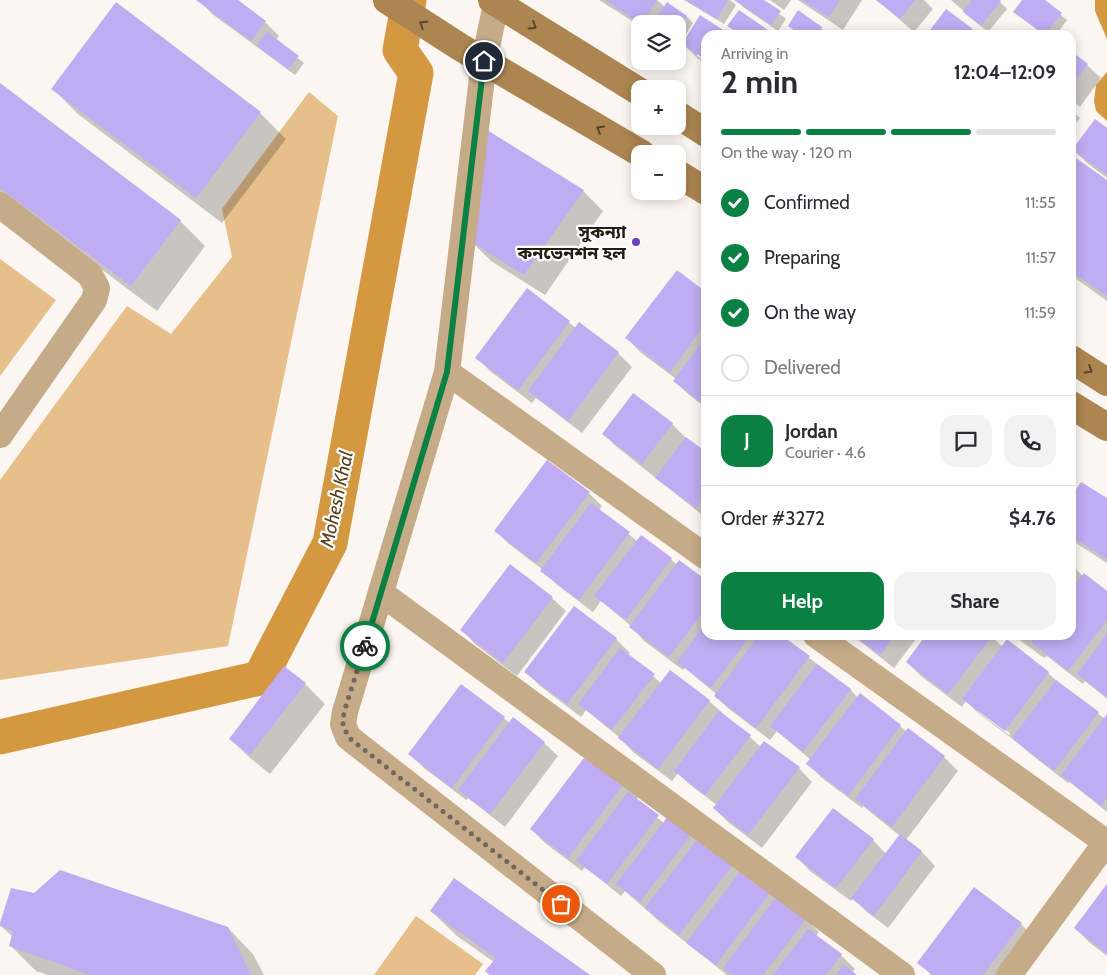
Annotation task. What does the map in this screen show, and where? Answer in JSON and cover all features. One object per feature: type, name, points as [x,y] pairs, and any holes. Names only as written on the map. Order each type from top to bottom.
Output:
[{"type":"main road","points":[[387,0],[460,47],[631,148]]},
{"type":"main road","points":[[495,1],[631,86]]},
{"type":"main road","points":[[686,120],[701,130]]},
{"type":"main road","points":[[686,179],[701,188]]},
{"type":"main road","points":[[1076,362],[1107,382]]},
{"type":"main road","points":[[1076,409],[1107,426]]},
{"type":"street","points":[[495,1],[484,61],[447,372],[344,712],[343,724],[348,737],[653,975]]},
{"type":"street","points":[[0,205],[90,275],[97,288],[94,300],[0,435]]},
{"type":"street","points":[[447,372],[701,553]]},
{"type":"street","points":[[381,593],[902,975]]},
{"type":"street","points":[[823,640],[1107,842],[1008,975]]},
{"type":"shaded area","points":[[1095,0],[1107,0],[1107,39],[1095,11]]},
{"type":"shaded area","points":[[1107,72],[1107,121],[1096,111],[1094,101],[1096,85]]},
{"type":"shaded area","points":[[309,92],[338,116],[228,646],[0,680],[0,480],[127,306],[171,334],[232,257],[222,209]]},
{"type":"shaded area","points":[[0,259],[56,300],[0,376]]},
{"type":"shaded area","points":[[416,916],[483,964],[475,975],[374,975]]},
{"type":"building","points":[[196,0],[238,0],[266,21],[251,41]]},
{"type":"building","points":[[605,0],[657,0],[647,15],[631,15],[631,17]]},
{"type":"building","points":[[685,0],[728,0],[717,19]]},
{"type":"building","points":[[734,0],[764,0],[781,11],[771,25]]},
{"type":"building","points":[[802,0],[840,0],[829,17]]},
{"type":"building","points":[[876,0],[915,0],[900,19]]},
{"type":"building","points":[[972,0],[1001,1],[981,26],[963,12]]},
{"type":"building","points":[[1022,0],[1045,0],[1062,13],[1049,30],[1038,30],[1013,12]]},
{"type":"building","points":[[116,2],[261,112],[196,198],[51,89]]},
{"type":"building","points":[[667,2],[686,15],[658,15]]},
{"type":"building","points":[[946,9],[973,29],[972,30],[930,30]]},
{"type":"building","points":[[739,10],[768,30],[733,30],[727,26]]},
{"type":"building","points":[[798,10],[822,27],[820,30],[794,30],[788,26]]},
{"type":"building","points":[[700,15],[723,30],[701,30],[701,57],[686,47],[686,38]]},
{"type":"building","points":[[267,32],[299,56],[288,69],[257,46]]},
{"type":"building","points":[[1076,55],[1088,64],[1076,80]]},
{"type":"building","points":[[0,83],[181,220],[131,286],[0,188]]},
{"type":"building","points":[[1095,119],[1107,128],[1107,175],[1076,153],[1076,145]]},
{"type":"building","points":[[487,130],[584,190],[524,275],[470,241]]},
{"type":"building","points":[[1076,158],[1107,180],[1107,296],[1076,274]]},
{"type":"building","points":[[677,270],[701,288],[701,330],[670,372],[625,338]]},
{"type":"building","points":[[527,288],[570,321],[518,390],[475,358]]},
{"type":"building","points":[[579,322],[619,352],[568,421],[528,391]]},
{"type":"building","points":[[701,344],[701,402],[673,381]]},
{"type":"building","points":[[633,393],[673,423],[642,464],[602,434]]},
{"type":"building","points":[[686,437],[701,448],[701,501],[696,508],[655,478]]},
{"type":"building","points":[[547,460],[590,492],[536,563],[494,531]]},
{"type":"building","points":[[1081,482],[1107,498],[1107,559],[1076,539],[1076,490]]},
{"type":"building","points":[[591,503],[630,532],[579,600],[540,571]]},
{"type":"building","points":[[641,535],[672,558],[626,620],[594,596]]},
{"type":"building","points":[[679,560],[701,576],[701,615],[669,657],[629,627]]},
{"type":"building","points":[[510,564],[553,597],[503,663],[460,630]]},
{"type":"building","points":[[1084,573],[1107,591],[1107,620],[1068,671],[1031,642],[1033,640],[1076,640],[1076,583]]},
{"type":"building","points":[[574,606],[617,638],[567,704],[524,672]]},
{"type":"building","points":[[701,630],[701,640],[747,640],[711,688],[677,662]]},
{"type":"building","points":[[1107,634],[1107,697],[1077,674]]},
{"type":"building","points":[[755,640],[788,640],[810,656],[756,728],[714,696]]},
{"type":"building","points":[[860,640],[892,640],[880,655]]},
{"type":"building","points":[[922,640],[989,640],[948,694],[906,662]]},
{"type":"building","points":[[1006,640],[1049,672],[1005,731],[962,699]]},
{"type":"building","points":[[620,648],[655,674],[612,730],[578,704]]},
{"type":"building","points":[[817,664],[851,689],[803,752],[770,726]]},
{"type":"building","points":[[284,666],[306,683],[250,755],[229,739]]},
{"type":"building","points":[[670,670],[710,700],[658,769],[618,738]]},
{"type":"building","points":[[1056,680],[1099,712],[1054,771],[1012,738]]},
{"type":"building","points":[[461,684],[505,717],[452,788],[408,754]]},
{"type":"building","points":[[860,693],[901,725],[848,796],[806,764]]},
{"type":"building","points":[[719,711],[751,735],[705,795],[674,771]]},
{"type":"building","points":[[1107,714],[1107,797],[1101,806],[1061,775]]},
{"type":"building","points":[[513,717],[545,742],[490,814],[458,790]]},
{"type":"building","points":[[908,728],[945,756],[892,827],[855,799]]},
{"type":"building","points":[[764,741],[800,767],[748,835],[713,808]]},
{"type":"building","points":[[590,750],[628,778],[568,858],[530,829]]},
{"type":"building","points":[[628,792],[659,815],[607,884],[576,861]]},
{"type":"building","points":[[833,808],[874,839],[836,888],[795,857]]},
{"type":"building","points":[[669,815],[692,833],[640,902],[616,884]]},
{"type":"building","points":[[900,834],[922,851],[874,916],[851,898]]},
{"type":"building","points":[[699,837],[734,863],[679,935],[645,908]]},
{"type":"building","points":[[743,868],[772,890],[716,965],[686,943]]},
{"type":"building","points":[[60,870],[228,927],[251,975],[90,975],[9,946],[13,931],[0,926],[0,923],[11,888],[34,893]]},
{"type":"building","points":[[454,878],[590,975],[490,975],[485,971],[496,958],[430,911]]},
{"type":"building","points":[[1107,884],[1107,954],[1074,928]]},
{"type":"building","points":[[974,887],[1022,923],[983,975],[933,975],[917,963]]},
{"type":"building","points":[[777,896],[807,918],[763,975],[732,975],[723,968]]},
{"type":"building","points":[[808,929],[842,954],[826,975],[773,975]]},
{"type":"building","points":[[844,965],[857,975],[836,975]]},
{"type":"waterway","name":"Mohesh Khal","points":[[0,737],[260,678],[330,543],[416,73],[400,50],[409,0]]},
{"type":"way so far","points":[[365,646],[344,712],[343,724],[348,737],[561,904]]},
{"type":"place","name":"সুকন্যা কনভেনশন হল","points":[[636,242]]},
{"type":"route","points":[[365,646],[447,372],[484,61]]}]
